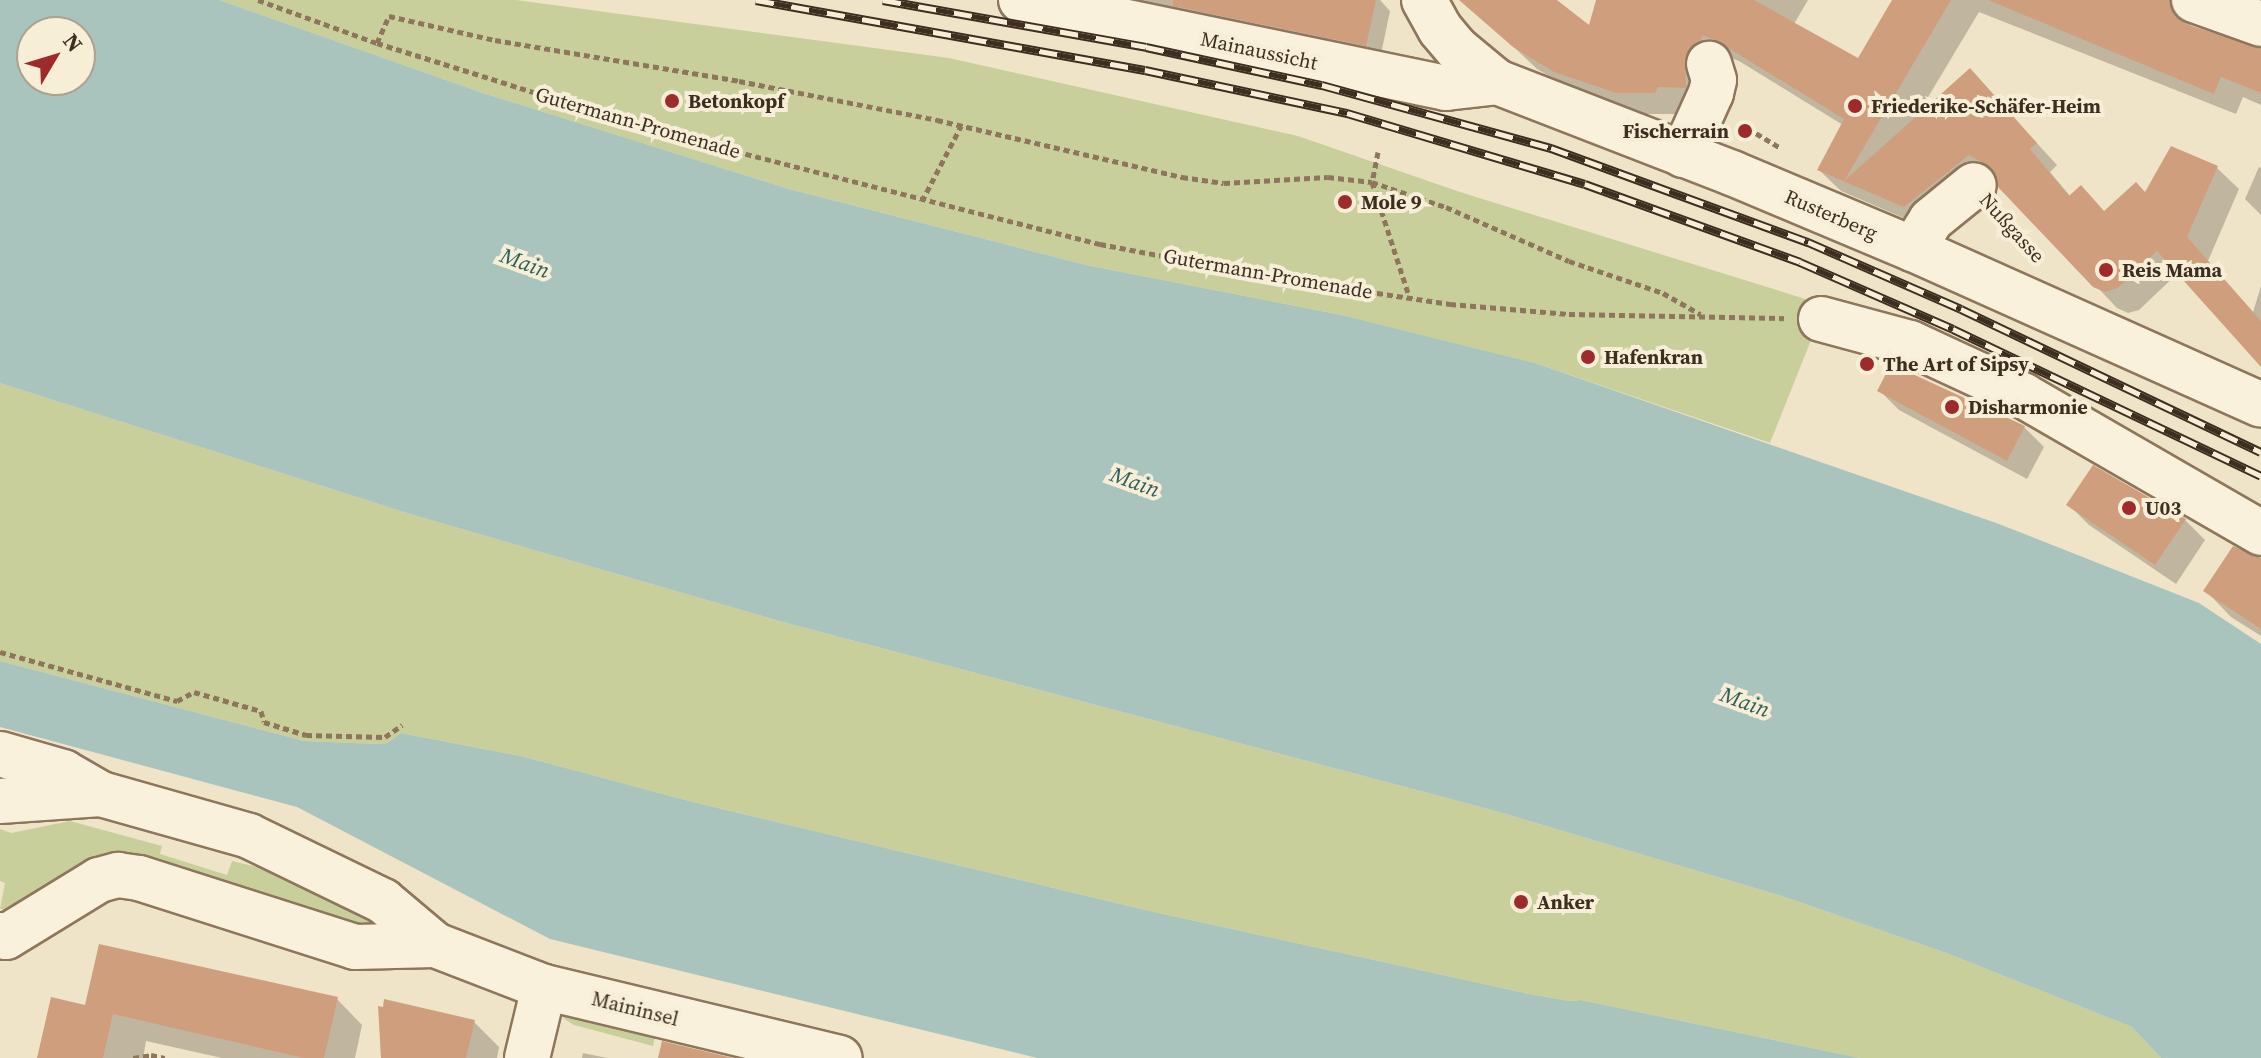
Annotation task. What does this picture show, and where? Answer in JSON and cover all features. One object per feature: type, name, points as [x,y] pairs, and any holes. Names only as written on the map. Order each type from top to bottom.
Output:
[{"type":"street","name":"Mainaussicht","points":[[1021,0],[1446,88],[1497,82]]},
{"type":"street","name":"Rusterberg","points":[[1424,0],[1457,49],[1497,82],[1913,249],[2261,405]]},
{"type":"street","points":[[2194,0],[2261,24]]},
{"type":"street","points":[[1683,155],[1711,93],[1714,80],[1709,64]]},
{"type":"street","name":"Nußgasse","points":[[1913,249],[1931,220],[1974,185]]},
{"type":"street","points":[[1821,319],[1910,343],[2024,396],[2261,533]]},
{"type":"street","points":[[0,754],[63,772],[101,794],[249,836],[383,901],[435,945]]},
{"type":"street","points":[[0,801],[101,794]]},
{"type":"street","points":[[0,935],[6,937],[99,880],[118,875],[139,878],[355,947],[435,945]]},
{"type":"street","name":"Maininsel","points":[[435,945],[544,987],[840,1058]]},
{"type":"street","points":[[527,1058],[544,987]]},
{"type":"path","name":"Gutermann-Promenade","points":[[258,0],[377,43],[668,134],[1100,244],[1410,299],[1569,314],[1821,319]]},
{"type":"path","points":[[377,43],[389,16],[495,40],[739,81],[961,126],[1084,157],[1224,183],[1328,177],[1372,182],[1446,207],[1569,261],[1663,293],[1701,315]]},
{"type":"path","points":[[922,201],[961,126]]},
{"type":"path","points":[[1378,152],[1372,182],[1410,299]]},
{"type":"path","name":"Nußgasse","points":[[1974,185],[2050,270]]},
{"type":"path","points":[[0,652],[177,701],[194,692],[261,711],[264,722],[306,735],[385,737],[402,725]]},
{"type":"path","points":[[133,1058],[151,1055],[165,1058]]},
{"type":"green space","points":[[219,0],[516,0],[949,58],[1298,136],[1460,192],[1825,305],[1770,443],[1535,363],[1342,315],[1086,265],[789,189],[480,92]]},
{"type":"green space","points":[[0,383],[410,514],[783,622],[1492,810],[1782,896],[1949,954],[2132,1027],[2161,1058],[1860,1058],[1581,1000],[1529,994],[1154,912],[693,802],[521,756],[401,733],[387,743],[378,744],[304,741],[0,661]]},
{"type":"green space","points":[[70,821],[162,846],[160,854],[227,875],[232,861],[269,870],[372,915],[377,923],[373,932],[113,856],[10,910],[0,909],[5,883],[0,881],[0,829],[11,833]]},
{"type":"green space","points":[[571,1013],[656,1033],[653,1046],[574,1025],[563,1018]]},
{"type":"water","name":"Main","points":[[0,0],[219,0],[480,92],[789,189],[1086,265],[1342,315],[1535,363],[1999,524],[2199,603],[2261,644],[2261,1058],[2161,1058],[2132,1027],[1949,954],[1782,896],[1492,810],[783,622],[410,514],[0,383]]},
{"type":"water","points":[[0,661],[304,741],[378,744],[387,743],[401,733],[521,756],[693,802],[1154,912],[1529,994],[1581,1000],[1860,1058],[1037,1058],[550,939],[297,807],[0,727]]},
{"type":"building","points":[[1173,0],[1376,0],[1366,46],[1173,6]]},
{"type":"building","points":[[1459,0],[1557,0],[1589,25],[1596,0],[1754,0],[1858,58],[1892,0],[1951,0],[1844,181],[1970,68],[2037,143],[2030,149],[2069,196],[2081,185],[2104,211],[2136,182],[2145,192],[2171,146],[2218,166],[2187,237],[2261,321],[2261,367],[2157,251],[2118,288],[2105,292],[2093,287],[1998,187],[1993,169],[1969,155],[1904,207],[1817,170],[1844,119],[1715,40],[1702,35],[1701,40],[1690,48],[1685,59],[1686,88],[1658,87],[1655,93],[1616,93],[1554,72],[1513,47]]},
{"type":"building","points":[[1988,0],[2170,0],[2174,16],[2186,24],[2261,48],[2261,93],[2221,77],[2214,94]]},
{"type":"building","name":"Disharmonie","points":[[1891,364],[2025,426],[2007,461],[1877,391]]},
{"type":"building","name":"U03","points":[[2093,465],[2186,519],[2155,565],[2066,505]]},
{"type":"building","points":[[2233,546],[2261,558],[2261,629],[2203,591]]},
{"type":"building","points":[[99,944],[338,997],[324,1058],[304,1058],[113,1014],[103,1058],[37,1058],[51,997],[85,1005]]},
{"type":"building","points":[[384,999],[475,1020],[466,1058],[381,1058],[378,1006],[383,1007]]},
{"type":"building","points":[[662,1041],[733,1058],[658,1058]]},
{"type":"railway","points":[[756,0],[1145,70],[1347,113],[1585,184],[1800,262],[1953,329],[2261,476]]},
{"type":"railway","points":[[883,0],[1146,47],[1322,85],[1551,148],[1808,242],[1961,309],[2261,452]]},
{"type":"place","name":"Betonkopf","points":[[672,101]]},
{"type":"place","name":"Friederike-Schäfer-Heim","points":[[1855,106]]},
{"type":"place","name":"Fischerrain","points":[[1745,131]]},
{"type":"place","name":"Mole 9","points":[[1345,202]]},
{"type":"place","name":"Reis Mama","points":[[2106,270]]},
{"type":"place","name":"Hafenkran","points":[[1588,357]]},
{"type":"place","name":"The Art of Sipsy","points":[[1867,364]]},
{"type":"place","name":"Disharmonie","points":[[1952,407]]},
{"type":"place","name":"U03","points":[[2129,508]]},
{"type":"place","name":"Anker","points":[[1521,902]]}]
